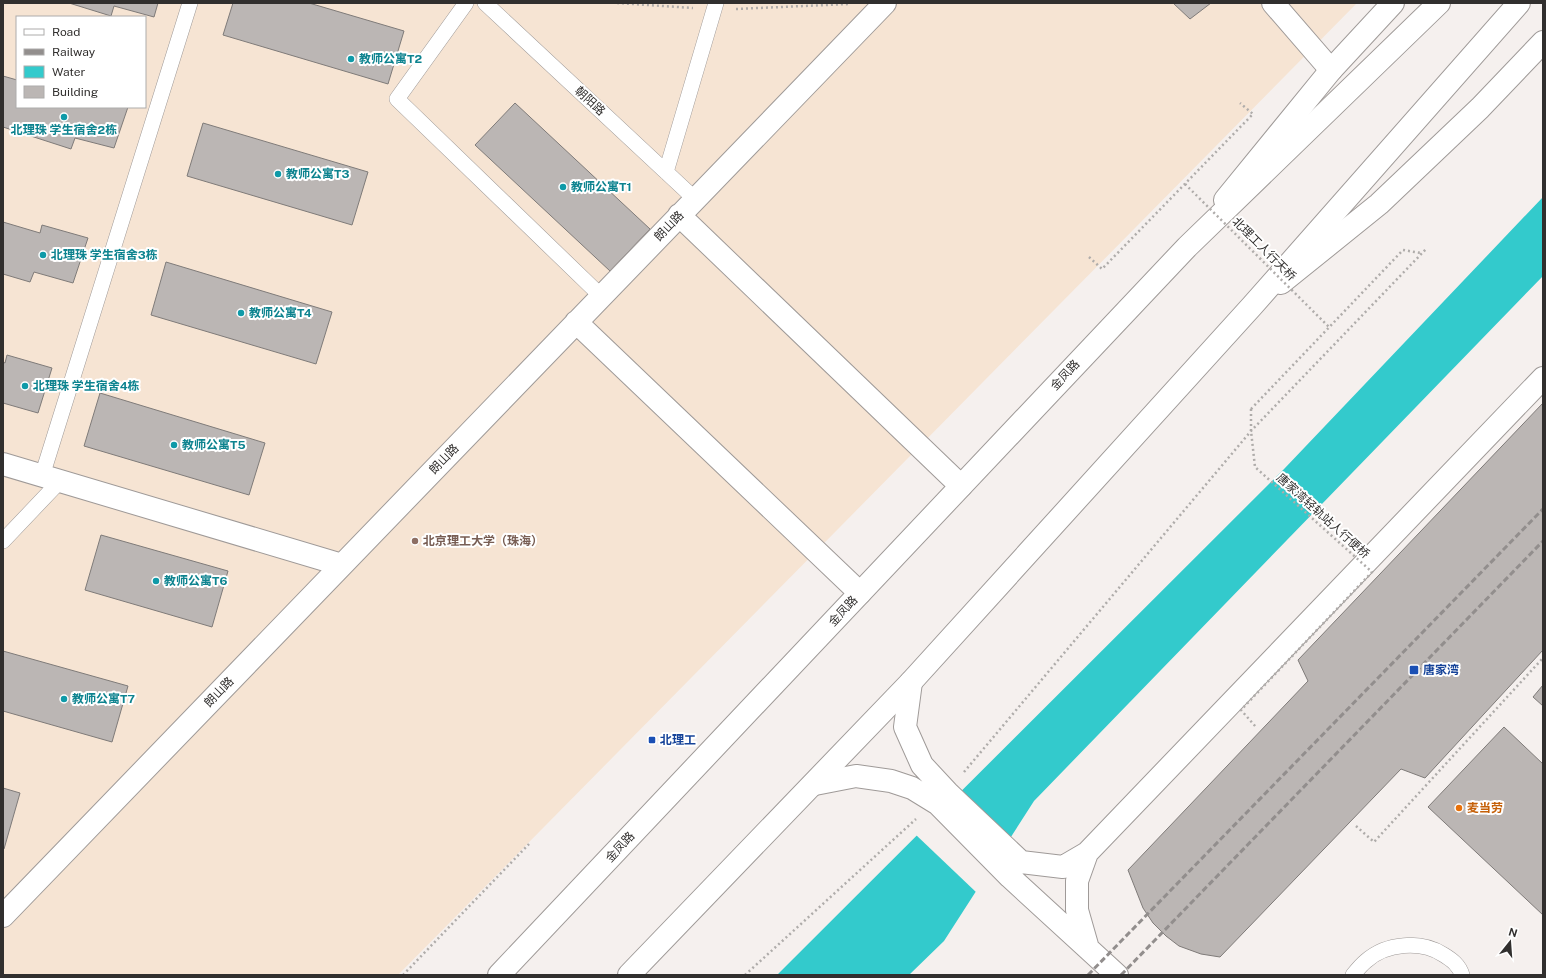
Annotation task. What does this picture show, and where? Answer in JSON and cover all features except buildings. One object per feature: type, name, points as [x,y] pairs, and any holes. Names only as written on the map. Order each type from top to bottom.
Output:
[{"type":"main road","name":"朗山路","points":[[3,916],[884,3]]},
{"type":"main road","points":[[1273,3],[1331,70]]},
{"type":"main road","points":[[1187,247],[1331,70],[1393,3]]},
{"type":"main road","points":[[1187,247],[1439,3]]},
{"type":"main road","points":[[630,975],[815,784],[911,682],[1252,306],[1519,3]]},
{"type":"main road","points":[[1252,306],[1379,204],[1480,108],[1543,42]]},
{"type":"main road","points":[[680,215],[961,486]]},
{"type":"main road","name":"金凤路","points":[[499,975],[1187,247]]},
{"type":"main road","points":[[576,322],[860,593]]},
{"type":"main road","points":[[1015,869],[1063,867],[1087,853],[1543,378]]},
{"type":"main road","points":[[3,464],[342,565]]},
{"type":"main road","points":[[911,682],[905,727],[922,765],[948,791],[1015,869],[1117,975]]},
{"type":"main road","points":[[815,784],[856,776],[891,781],[912,788],[948,791]]},
{"type":"main road","points":[[1087,853],[1077,880],[1077,910],[1087,945]]},
{"type":"lane","points":[[3,541],[51,478],[190,3]]},
{"type":"lane","points":[[466,3],[397,99],[601,296]]},
{"type":"lane","name":"朝阳路","points":[[485,3],[695,200]]},
{"type":"lane","points":[[666,172],[715,7]]},
{"type":"lane","points":[[1353,975],[1366,960],[1390,948],[1402,945],[1426,947],[1438,951],[1455,963],[1462,975]]},
{"type":"path","points":[[617,3],[715,7],[854,4]]},
{"type":"path","points":[[1089,257],[1102,269],[1253,114],[1240,103]]},
{"type":"path","name":"北理工人行天桥","points":[[1185,184],[1330,328]]},
{"type":"path","points":[[948,791],[1251,431],[1427,248]]},
{"type":"path","points":[[1330,328],[1403,250],[1422,254]]},
{"type":"path","name":"唐家湾轻轨站人行便桥","points":[[1256,727],[1241,710],[1372,572],[1255,467],[1251,431],[1251,409],[1330,328]]},
{"type":"path","points":[[1356,826],[1374,842],[1543,658]]},
{"type":"path","points":[[745,975],[917,818]]},
{"type":"path","points":[[404,975],[529,844]]},
{"type":"shaded area","name":"北京理工大学（珠海）","points":[[3,3],[1357,3],[398,975],[3,975]]},
{"type":"water","points":[[1543,197],[1543,276],[1034,801],[944,941],[909,975],[777,975],[1285,468]]},
{"type":"pier","points":[[960,790],[1012,839],[977,893],[915,834]]},
{"type":"railway","points":[[1088,975],[1543,509]]},
{"type":"railway","points":[[1121,975],[1543,541]]},
{"type":"place","name":"教师公寓T2","points":[[351,59]]},
{"type":"place","name":"北理珠 学生宿舍2栋","points":[[64,117]]},
{"type":"place","name":"教师公寓T3","points":[[278,174]]},
{"type":"place","name":"教师公寓T1","points":[[563,187]]},
{"type":"place","name":"北理珠 学生宿舍3栋","points":[[43,255]]},
{"type":"place","name":"教师公寓T4","points":[[241,313]]},
{"type":"place","name":"北理珠 学生宿舍4栋","points":[[25,386]]},
{"type":"place","name":"教师公寓T5","points":[[174,445]]},
{"type":"place","name":"北京理工大学（珠海）","points":[[415,541]]},
{"type":"place","name":"教师公寓T6","points":[[156,581]]},
{"type":"place","name":"唐家湾","points":[[1414,670]]},
{"type":"place","name":"教师公寓T7","points":[[64,699]]},
{"type":"place","name":"北理工","points":[[652,740]]},
{"type":"place","name":"麦当劳","points":[[1459,808]]}]
